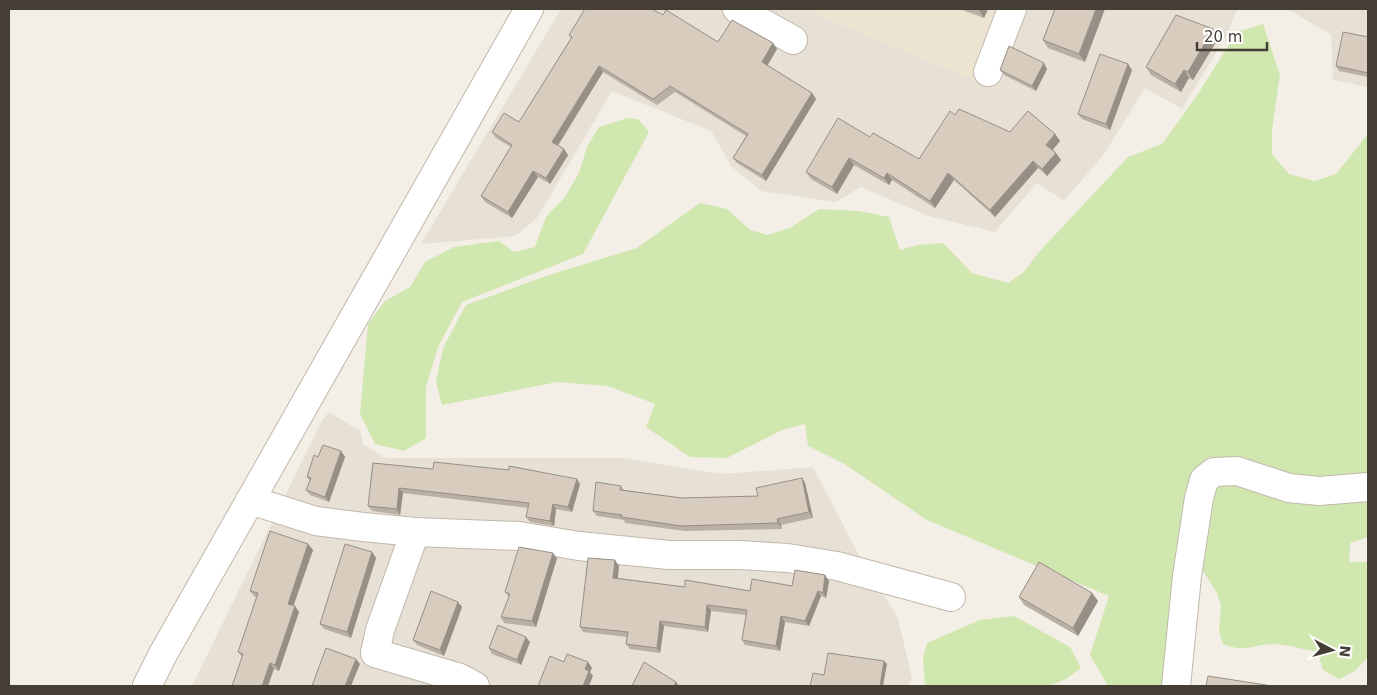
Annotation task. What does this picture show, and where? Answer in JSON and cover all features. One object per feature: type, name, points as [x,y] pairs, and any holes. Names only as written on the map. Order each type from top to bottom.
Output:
[{"type":"street","points":[[147,686],[250,500],[529,9]]},
{"type":"street","points":[[737,9],[793,40]]},
{"type":"street","points":[[988,72],[1012,9]]},
{"type":"street","points":[[1176,686],[1187,576],[1199,498],[1204,480],[1214,472],[1236,471],[1289,488],[1318,491],[1368,487]]},
{"type":"street","points":[[250,500],[316,522],[414,532],[519,536],[579,546],[669,555],[739,555],[788,558],[837,566],[951,597]]},
{"type":"street","points":[[414,532],[380,630],[375,653],[460,678],[475,686]]},
{"type":"shaded area","points":[[561,9],[804,9],[976,81],[1005,9],[1237,9],[1228,33],[1182,109],[1145,88],[1104,154],[1064,201],[1037,183],[995,232],[929,216],[861,187],[836,202],[761,191],[732,167],[711,131],[612,91],[537,218],[515,236],[421,244]]},
{"type":"shaded area","points":[[804,9],[1005,9],[976,81]]},
{"type":"shaded area","points":[[1288,9],[1368,9],[1368,87],[1333,80],[1331,35]]},
{"type":"shaded area","points":[[329,412],[360,431],[363,444],[385,458],[622,458],[722,474],[813,467],[863,563],[898,618],[912,679],[908,686],[192,686],[321,422]]},
{"type":"green space","points":[[1263,24],[1280,75],[1272,130],[1272,154],[1289,174],[1315,181],[1336,174],[1368,134],[1368,476],[1329,481],[1212,462],[1169,678],[1160,686],[1108,686],[1090,655],[1109,596],[927,520],[843,463],[808,446],[805,424],[782,430],[727,458],[690,457],[646,427],[655,404],[608,386],[557,382],[442,405],[436,382],[443,348],[466,305],[552,274],[637,248],[700,203],[727,209],[750,230],[767,235],[790,228],[819,209],[859,211],[889,217],[900,250],[918,245],[943,243],[972,273],[1008,283],[1024,272],[1039,252],[1128,157],[1162,144],[1196,97],[1237,32]]},
{"type":"green space","points":[[628,118],[638,119],[649,132],[583,254],[462,302],[438,347],[426,387],[426,438],[404,451],[375,444],[360,414],[368,324],[385,301],[410,287],[425,262],[454,247],[499,241],[514,252],[535,247],[546,217],[565,197],[579,173],[587,147],[599,127]]},
{"type":"green space","points":[[1219,481],[1368,497],[1368,537],[1350,543],[1349,562],[1368,562],[1368,657],[1355,671],[1339,679],[1323,670],[1318,652],[1289,646],[1272,644],[1237,648],[1223,644],[1219,631],[1221,605],[1217,593],[1203,571],[1204,505]]},
{"type":"green space","points":[[1014,616],[1070,647],[1081,668],[1066,679],[1049,686],[925,686],[923,658],[927,643],[980,620]]},
{"type":"building","points":[[585,9],[652,9],[663,15],[666,10],[718,42],[732,20],[773,43],[762,62],[812,93],[762,175],[733,158],[748,134],[670,86],[653,99],[599,66],[552,142],[564,149],[546,178],[533,171],[508,212],[481,196],[512,145],[492,132],[504,113],[519,122],[572,37],[569,35]]},
{"type":"building","points":[[1055,9],[1096,9],[1079,54],[1043,40]]},
{"type":"building","points":[[1176,15],[1213,29],[1188,72],[1184,70],[1175,84],[1146,67]]},
{"type":"building","points":[[1343,32],[1368,37],[1368,73],[1336,66]]},
{"type":"building","points":[[1009,46],[1044,63],[1032,86],[1000,70]]},
{"type":"building","points":[[1100,54],[1128,64],[1106,124],[1078,114]]},
{"type":"building","points":[[959,109],[1010,132],[1028,111],[1055,134],[1046,145],[1056,153],[1042,169],[1033,161],[990,210],[948,173],[930,201],[887,173],[884,178],[849,158],[832,187],[806,172],[838,118],[870,137],[873,133],[919,159],[950,111],[955,115]]},
{"type":"building","points":[[323,445],[341,451],[325,497],[306,490],[311,478],[307,477],[314,455],[318,457]]},
{"type":"building","points":[[434,462],[509,470],[509,466],[577,479],[568,507],[553,504],[550,521],[526,517],[529,503],[399,488],[397,509],[368,506],[373,463],[433,469]]},
{"type":"building","points":[[802,478],[809,512],[777,519],[778,523],[681,526],[593,511],[596,482],[621,486],[620,490],[682,498],[758,496],[756,488]]},
{"type":"building","points":[[270,531],[308,544],[288,604],[295,606],[275,665],[270,663],[262,686],[232,686],[243,654],[238,652],[258,593],[250,591]]},
{"type":"building","points":[[345,544],[372,552],[347,632],[320,624]]},
{"type":"building","points":[[519,547],[553,553],[532,621],[501,617],[510,594],[505,592]]},
{"type":"building","points":[[588,558],[615,560],[613,578],[685,587],[685,580],[750,591],[752,579],[792,586],[795,570],[825,575],[823,593],[818,591],[805,621],[781,616],[776,646],[742,640],[747,610],[707,605],[705,627],[660,621],[657,648],[626,644],[628,632],[580,627]]},
{"type":"building","points":[[1039,562],[1092,593],[1073,628],[1019,597]]},
{"type":"building","points":[[431,591],[458,602],[440,650],[413,640]]},
{"type":"building","points":[[498,625],[526,637],[517,660],[489,648]]},
{"type":"building","points":[[326,648],[356,659],[345,686],[312,686]]},
{"type":"building","points":[[828,653],[884,661],[880,686],[810,686],[813,673],[824,675]]},
{"type":"building","points":[[567,654],[588,662],[585,669],[589,671],[583,686],[538,686],[550,656],[564,662]]},
{"type":"building","points":[[644,662],[676,682],[674,686],[632,686]]},
{"type":"building","points":[[1208,676],[1272,686],[1206,686]]}]
